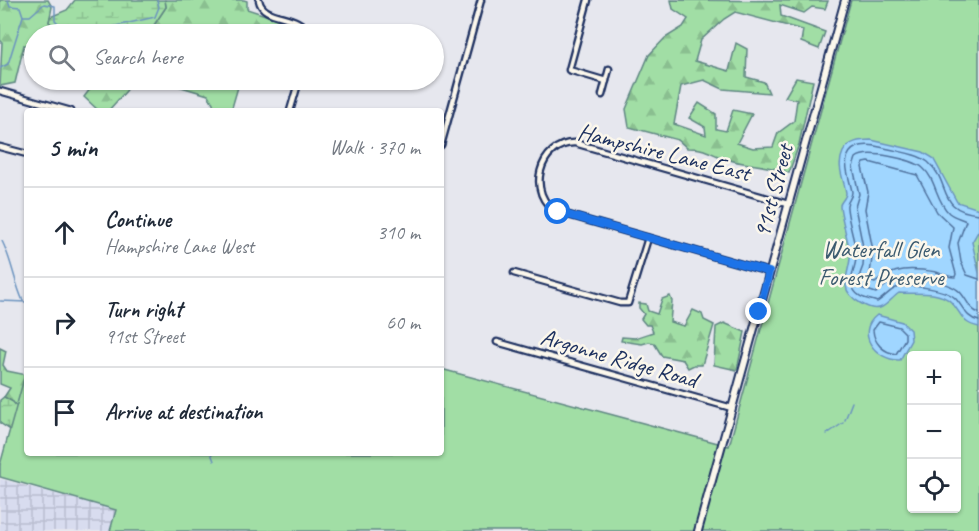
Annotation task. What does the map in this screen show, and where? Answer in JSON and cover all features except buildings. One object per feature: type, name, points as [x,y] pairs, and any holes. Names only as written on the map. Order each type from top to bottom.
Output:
[{"type":"main road","name":"91st Street","points":[[698,531],[845,0]]},
{"type":"street","points":[[259,0],[259,5],[268,12],[300,24]]},
{"type":"street","points":[[444,134],[481,0]]},
{"type":"street","points":[[588,0],[569,70],[606,81]]},
{"type":"street","points":[[603,95],[609,69]]},
{"type":"street","points":[[291,108],[296,90]]},
{"type":"street","points":[[0,91],[60,108]]},
{"type":"street","name":"Hampshire Lane East","points":[[648,238],[551,208],[542,199],[539,190],[542,169],[547,157],[557,146],[575,143],[788,204]]},
{"type":"street","points":[[0,147],[24,153]]},
{"type":"street","points":[[514,273],[620,303],[628,303],[648,238],[769,272]]},
{"type":"street","name":"Argonne Ridge Road","points":[[497,342],[732,408]]},
{"type":"shaded area","points":[[0,479],[116,510],[110,531],[0,531]]},
{"type":"green space","points":[[0,0],[48,0],[52,7],[49,22],[52,24],[24,24],[24,45],[15,83],[0,86],[2,42],[0,40]]},
{"type":"green space","points":[[75,0],[165,0],[166,7],[155,24],[52,24],[49,22],[50,17],[67,10]]},
{"type":"green space","points":[[165,0],[244,0],[247,1],[247,9],[293,24],[155,24],[166,7]]},
{"type":"green space","points":[[671,0],[828,1],[825,9],[812,7],[804,13],[780,5],[781,16],[825,32],[819,49],[801,42],[803,30],[735,12],[701,40],[695,61],[729,71],[736,43],[747,49],[746,77],[764,82],[769,93],[723,89],[704,80],[681,86],[674,124],[706,135],[705,127],[689,118],[699,103],[716,114],[716,129],[726,131],[733,110],[752,114],[737,143],[753,148],[773,147],[778,133],[794,121],[797,100],[785,97],[796,78],[813,81],[799,144],[789,173],[731,161],[703,150],[687,148],[678,140],[629,127],[626,109],[649,55],[665,38],[683,27],[688,19],[673,9]]},
{"type":"green space","name":"Waterfall Glen Forest Preserve","points":[[851,0],[979,0],[979,531],[110,531],[116,510],[0,477],[0,465],[24,379],[24,456],[444,456],[444,370],[729,446]]},
{"type":"green space","points":[[89,90],[127,90],[111,108],[96,108],[84,97]]},
{"type":"green space","points":[[191,90],[237,90],[232,108],[214,108],[208,95]]},
{"type":"green space","points":[[670,296],[672,301],[670,322],[684,326],[693,310],[702,314],[704,320],[714,325],[702,365],[688,368],[683,360],[662,356],[654,343],[621,341],[622,337],[635,338],[653,332],[650,325],[646,325],[641,319],[644,314],[639,308],[639,303],[646,304],[648,311],[657,314],[662,299]]},
{"type":"green space","points":[[724,323],[745,332],[737,370],[714,365],[716,327]]},
{"type":"green space","points":[[0,348],[6,351],[3,365],[7,371],[24,374],[24,422],[13,402],[4,397],[10,388],[0,384]]},
{"type":"green space","points":[[4,397],[13,402],[21,412],[18,435],[0,423],[0,400]]},
{"type":"water","points":[[871,140],[923,152],[933,158],[957,202],[979,209],[979,230],[972,242],[979,273],[979,327],[968,323],[951,302],[940,296],[926,293],[899,293],[884,306],[872,308],[855,300],[847,291],[850,251],[840,205],[846,193],[840,163],[845,148],[852,143]]},
{"type":"water","points":[[877,315],[902,322],[910,330],[911,340],[900,360],[883,356],[871,345],[868,330],[870,322]]},
{"type":"waterway","points":[[0,68],[8,64],[23,16],[20,7],[10,6],[8,0]]},
{"type":"waterway","points":[[125,24],[155,17],[159,7],[157,0]]},
{"type":"waterway","points":[[23,16],[30,16],[44,4],[55,6],[55,20],[59,24]]},
{"type":"waterway","points":[[2,241],[23,301]]},
{"type":"waterway","points":[[0,301],[24,302]]},
{"type":"waterway","points":[[845,420],[852,402]]},
{"type":"waterway","points":[[827,434],[843,423]]},
{"type":"waterway","points":[[212,456],[214,461]]},
{"type":"route","points":[[558,212],[769,272],[759,312]]}]
